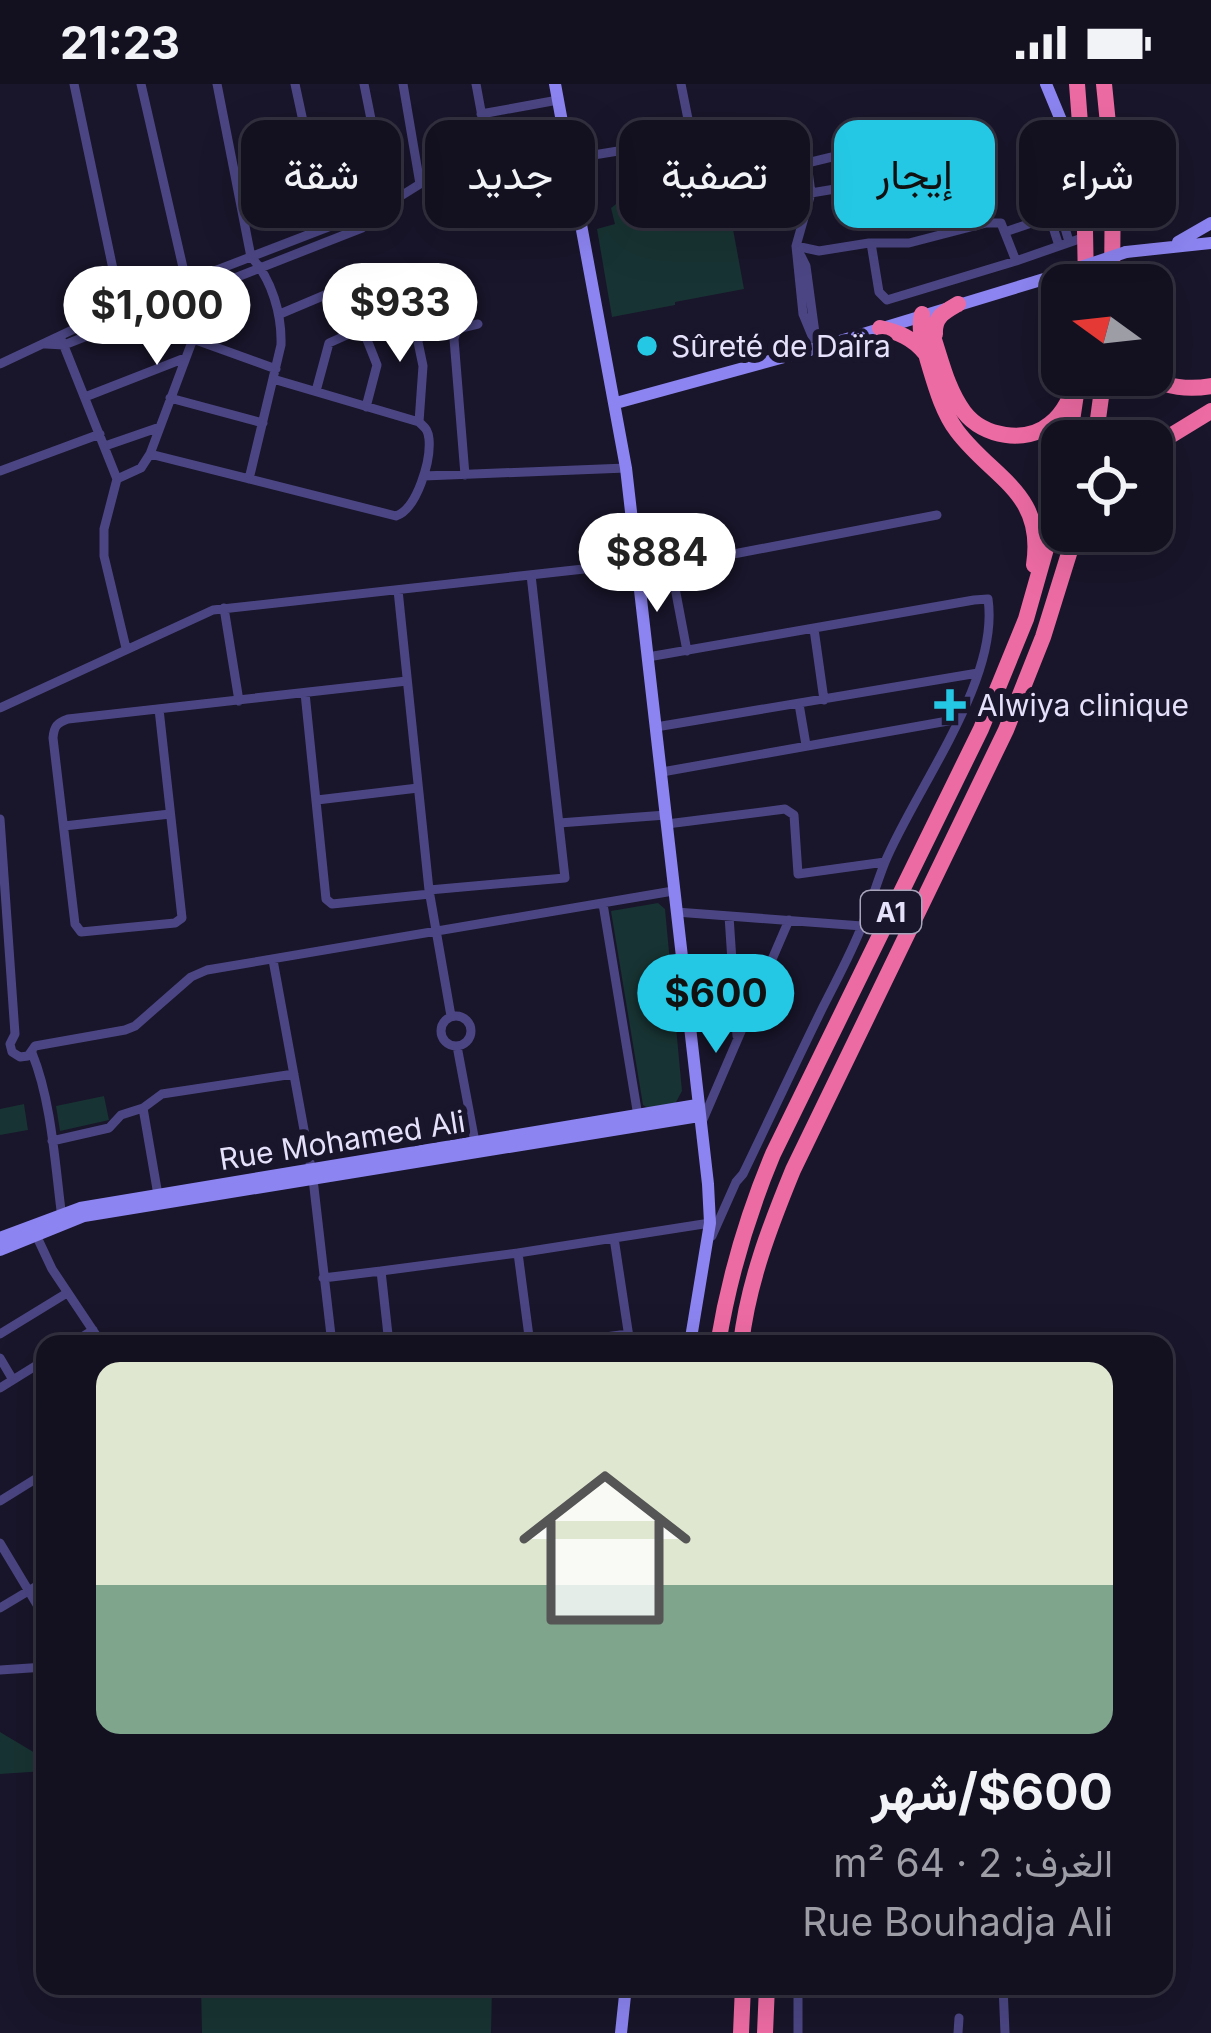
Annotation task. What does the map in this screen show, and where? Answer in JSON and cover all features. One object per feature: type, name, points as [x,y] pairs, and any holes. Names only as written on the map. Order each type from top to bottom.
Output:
[{"type":"highway","points":[[1077,84],[1080,120]]},
{"type":"highway","points":[[1104,84],[1113,173],[1114,264]]},
{"type":"highway","points":[[1074,228],[1071,242],[1079,264]]},
{"type":"highway","points":[[958,304],[937,320],[931,348],[969,419],[994,433],[1023,434],[1046,428],[1069,396]]},
{"type":"highway","points":[[922,314],[949,419],[1009,481],[1028,510],[1036,553],[1026,619]]},
{"type":"highway","points":[[880,328],[931,348]]},
{"type":"highway","points":[[1173,386],[1211,386]]},
{"type":"highway","points":[[1173,434],[1211,411]]},
{"type":"highway","name":"A1","points":[[720,1335],[735,1256],[773,1154],[981,729],[1026,619],[1045,552]]},
{"type":"highway","name":"A1","points":[[742,1335],[760,1258],[784,1191],[997,750],[1071,552]]},
{"type":"highway","points":[[741,2033],[743,1995]]},
{"type":"highway","points":[[765,2033],[766,1995]]},
{"type":"main road","points":[[555,84],[562,120]]},
{"type":"main road","points":[[1046,84],[1061,120]]},
{"type":"main road","points":[[1171,246],[1211,223]]},
{"type":"main road","points":[[582,228],[626,468],[708,1184],[710,1223],[692,1335]]},
{"type":"main road","points":[[616,403],[817,348],[1126,252],[1211,243]]},
{"type":"main road","name":"Rue Mohamed Ali","points":[[0,1238],[158,1195],[313,1174],[638,1116],[699,1116]]},
{"type":"main road","points":[[0,1250],[62,1219],[313,1174],[699,1116]]},
{"type":"main road","points":[[621,2033],[625,1995]]},
{"type":"street","points":[[74,84],[121,307]]},
{"type":"street","points":[[117,479],[140,468],[151,454],[193,339],[195,320],[141,84]]},
{"type":"street","points":[[217,84],[250,257],[261,267],[280,314],[281,345],[249,478]]},
{"type":"street","points":[[295,84],[303,120]]},
{"type":"street","points":[[364,84],[371,120]]},
{"type":"street","points":[[404,84],[420,184]]},
{"type":"street","points":[[476,84],[483,120]]},
{"type":"street","points":[[595,151],[692,140],[681,84]]},
{"type":"street","points":[[482,114],[558,100]]},
{"type":"street","points":[[401,196],[425,183]]},
{"type":"street","points":[[810,184],[796,246],[806,266],[817,348]]},
{"type":"street","points":[[811,194],[834,190]]},
{"type":"street","points":[[871,244],[879,292],[887,300],[1071,242],[1043,219],[1005,232]]},
{"type":"street","points":[[995,224],[1001,223],[1016,261]]},
{"type":"street","points":[[62,340],[121,307],[326,228]]},
{"type":"street","points":[[0,364],[41,344],[189,296],[362,228]]},
{"type":"street","points":[[796,246],[819,251],[909,243],[967,228]]},
{"type":"street","points":[[280,314],[370,275]]},
{"type":"street","points":[[151,454],[396,516],[408,510],[424,476],[429,437],[419,422],[423,366],[414,305],[328,343],[316,392]]},
{"type":"street","points":[[465,475],[454,339],[460,326],[478,324]]},
{"type":"street","points":[[362,327],[377,365],[366,407]]},
{"type":"street","points":[[193,339],[316,392],[419,422]]},
{"type":"street","points":[[62,340],[117,479],[104,530],[104,556],[126,648]]},
{"type":"street","points":[[86,397],[185,358]]},
{"type":"street","points":[[170,398],[263,423]]},
{"type":"street","points":[[105,446],[160,427]]},
{"type":"street","points":[[0,471],[100,434]]},
{"type":"street","points":[[424,476],[626,468]]},
{"type":"street","points":[[642,597],[692,562],[937,514]]},
{"type":"street","points":[[0,708],[199,615],[224,608],[638,563]]},
{"type":"street","points":[[672,572],[687,651]]},
{"type":"street","points":[[305,693],[332,904],[565,878],[531,575]]},
{"type":"street","points":[[398,590],[429,892],[452,1016]]},
{"type":"street","points":[[648,657],[988,598],[988,633],[959,718],[885,862],[862,926],[706,1249]]},
{"type":"street","points":[[224,608],[239,700]]},
{"type":"street","points":[[814,629],[824,700]]},
{"type":"street","points":[[656,727],[978,673]]},
{"type":"street","points":[[159,709],[182,918],[175,923],[81,932],[64,826],[54,728],[59,722],[68,719],[407,681]]},
{"type":"street","points":[[799,704],[806,745]]},
{"type":"street","points":[[662,772],[959,718]]},
{"type":"street","points":[[317,800],[418,788]]},
{"type":"street","points":[[559,823],[666,820],[785,809],[794,815],[798,874],[885,862]]},
{"type":"street","points":[[64,826],[170,814]]},
{"type":"street","points":[[0,819],[15,1034],[5,1049],[20,1057],[135,1026],[199,973],[673,891]]},
{"type":"street","points":[[603,904],[638,1116]]},
{"type":"street","points":[[675,912],[862,926]]},
{"type":"street","points":[[729,916],[737,1040]]},
{"type":"street","points":[[699,1116],[789,920]]},
{"type":"street","points":[[273,960],[313,1174],[331,1335]]},
{"type":"street","points":[[452,1016],[462,1016],[471,1028],[467,1042],[458,1046],[448,1044],[440,1034],[442,1024],[452,1016]]},
{"type":"street","points":[[15,1034],[29,1034],[38,1066],[62,1219]]},
{"type":"street","points":[[458,1046],[475,1142]]},
{"type":"street","points":[[52,1141],[109,1128],[121,1115],[162,1094],[293,1073]]},
{"type":"street","points":[[142,1108],[158,1195]]},
{"type":"street","points":[[708,1184],[736,1182]]},
{"type":"street","points":[[323,1279],[710,1223]]},
{"type":"street","points":[[36,1235],[96,1335]]},
{"type":"street","points":[[614,1238],[628,1335]]},
{"type":"street","points":[[518,1253],[529,1335]]},
{"type":"street","points":[[381,1271],[388,1335]]},
{"type":"street","points":[[0,1334],[67,1293]]},
{"type":"street","points":[[85,1335],[93,1330]]},
{"type":"street","points":[[0,1358],[13,1380]]},
{"type":"street","points":[[0,1388],[36,1366]]},
{"type":"street","points":[[0,1501],[36,1479]]},
{"type":"street","points":[[0,1543],[36,1604]]},
{"type":"street","points":[[0,1607],[36,1586]]},
{"type":"street","points":[[0,1670],[36,1668]]},
{"type":"street","points":[[798,1995],[798,2033]]},
{"type":"street","points":[[1003,1995],[1005,2033]]},
{"type":"street","points":[[958,2033],[959,2018]]},
{"type":"green space","points":[[619,202],[619,228],[733,228],[744,289],[612,317],[597,229],[615,224],[611,208]]},
{"type":"green space","points":[[658,903],[665,909],[682,1091],[675,1104],[648,1108],[643,1105],[611,911]]},
{"type":"green space","points":[[104,1096],[109,1120],[60,1131],[56,1106]]},
{"type":"green space","points":[[24,1104],[28,1130],[0,1135],[0,1109]]},
{"type":"green space","points":[[0,1732],[36,1754],[36,1772],[0,1774]]},
{"type":"green space","points":[[201,1995],[492,1995],[491,2033],[202,2033]]},
{"type":"place","name":"Sûreté de Daïra","points":[[647,346]]},
{"type":"place","name":"Alwiya clinique","points":[[950,705]]}]
